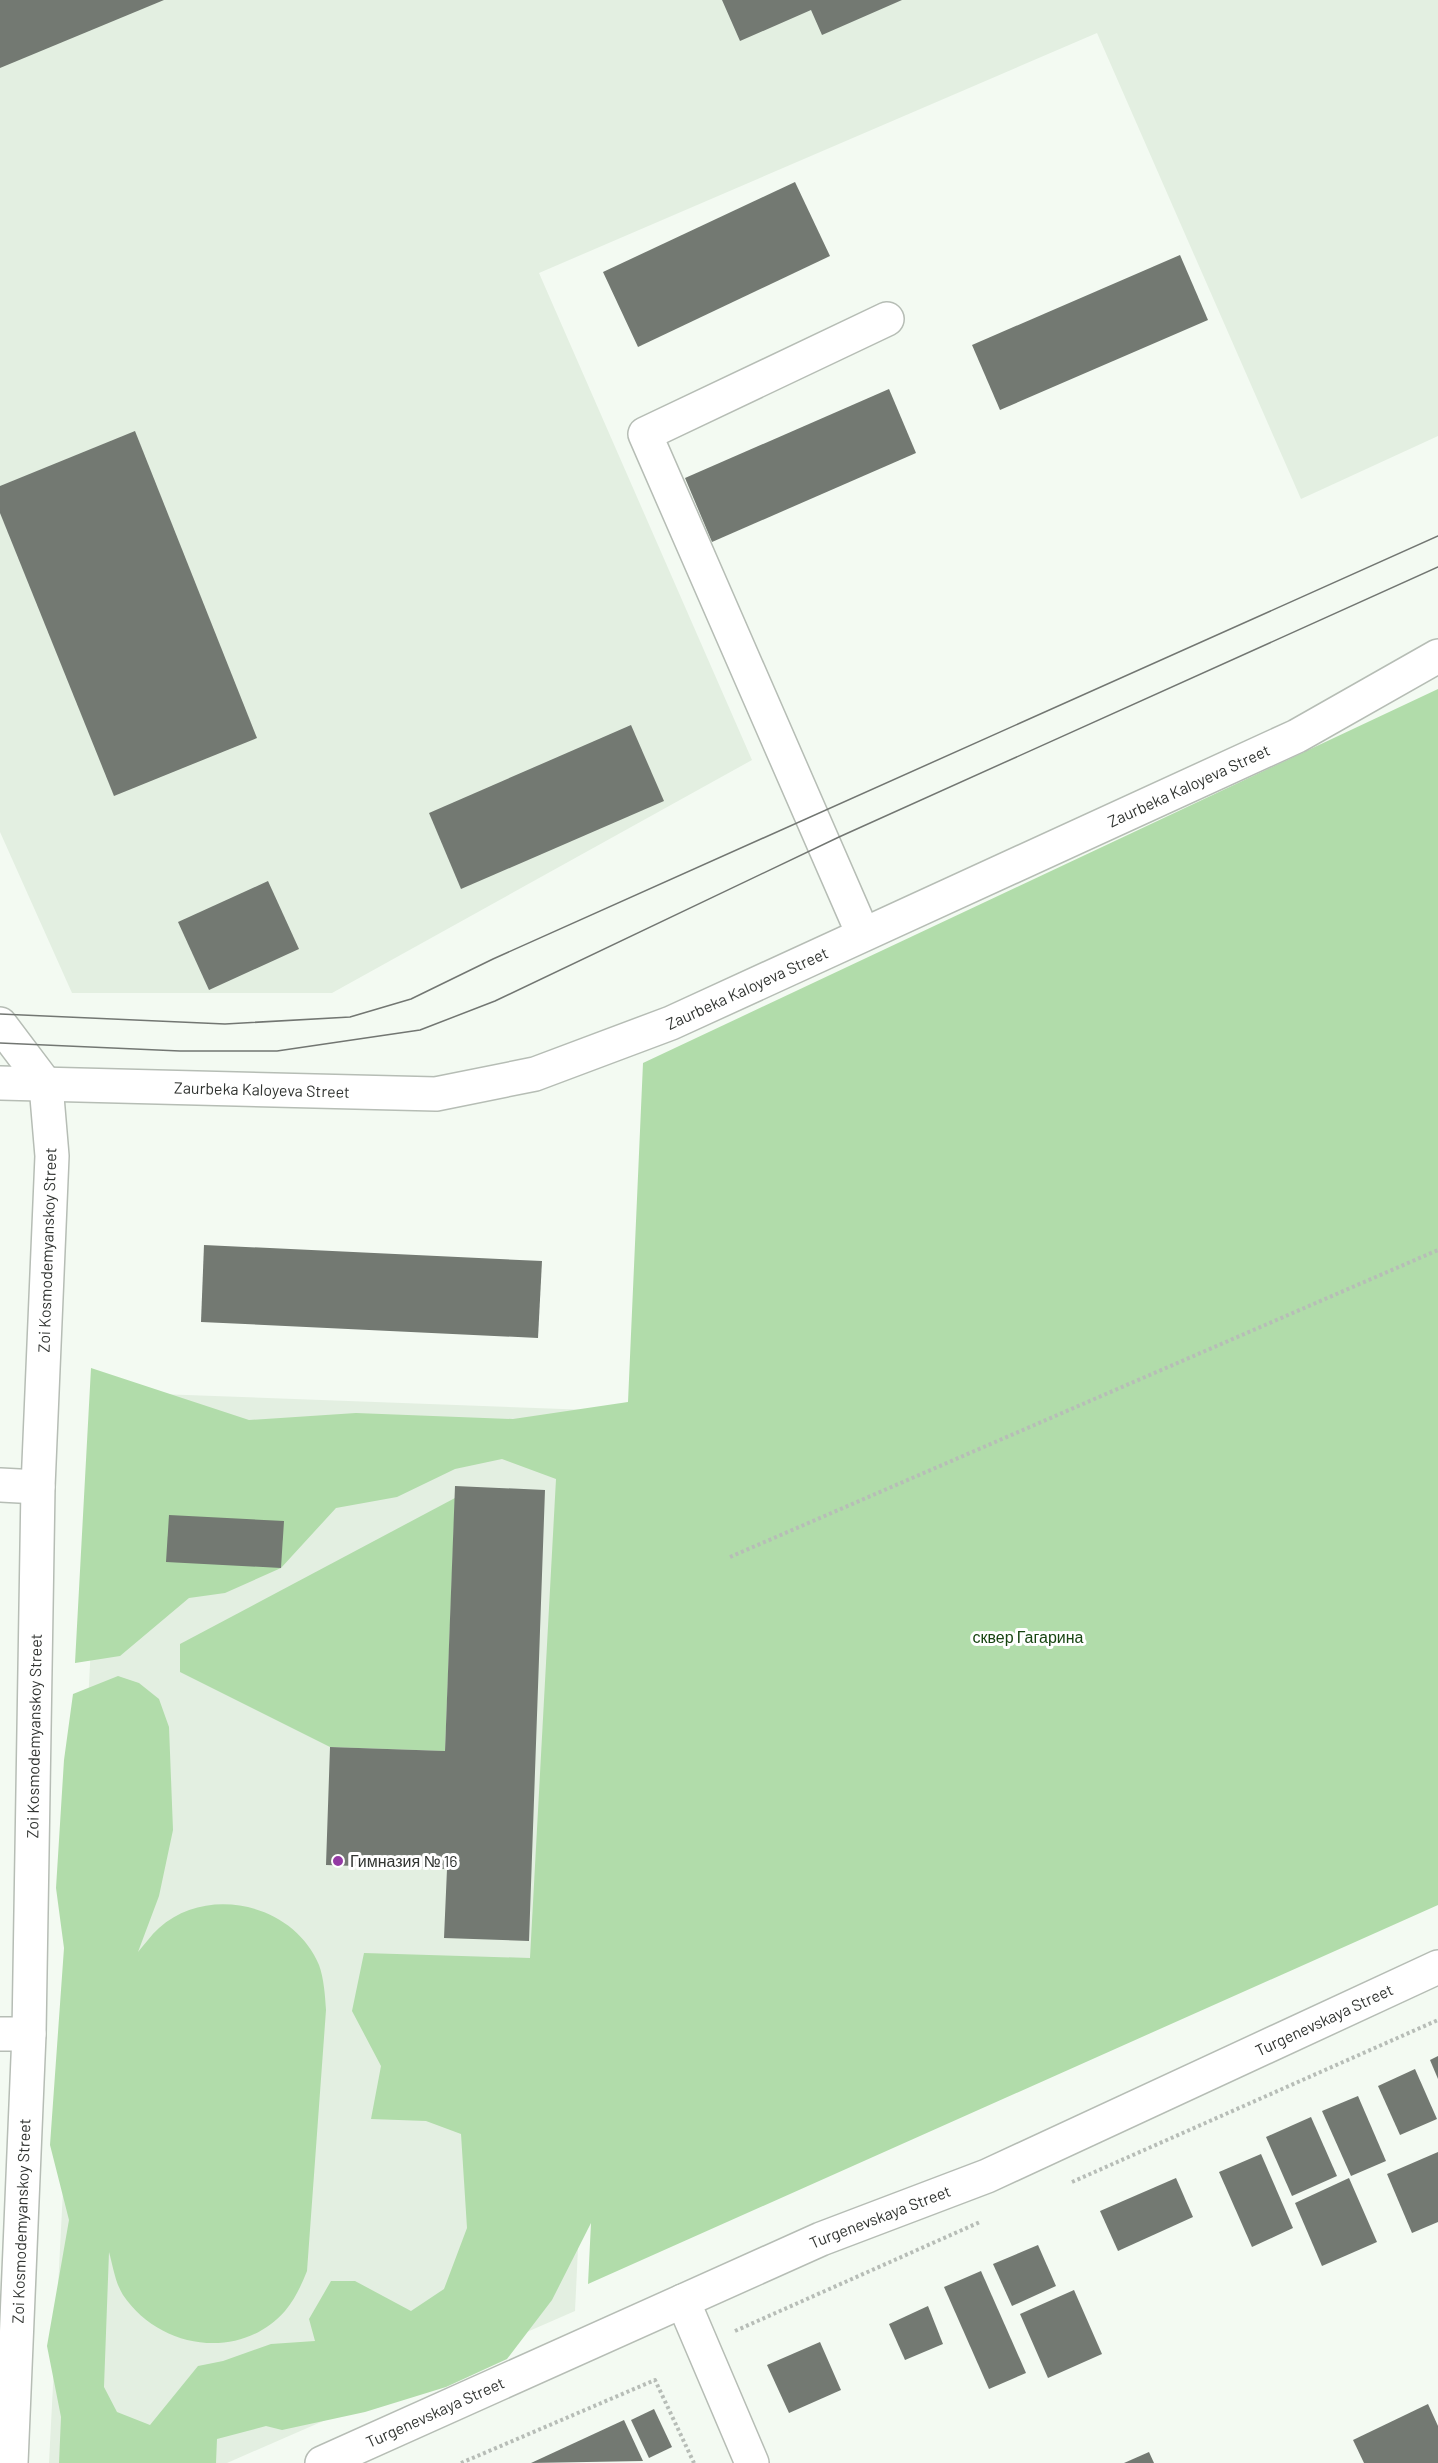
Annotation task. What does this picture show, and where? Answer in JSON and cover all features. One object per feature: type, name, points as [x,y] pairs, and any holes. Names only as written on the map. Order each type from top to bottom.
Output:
[{"type":"street","points":[[863,934],[645,434],[887,319]]},
{"type":"street","name":"Zaurbeka Kaloyeva Street","points":[[0,1083],[436,1094],[546,1070],[671,1023],[1297,736],[1438,656]]},
{"type":"street","points":[[0,1024],[46,1085]]},
{"type":"street","name":"Zoi Kosmodemyanskoy Street","points":[[11,2463],[15,2034],[52,1156],[46,1085]]},
{"type":"street","points":[[0,1485],[38,1487]]},
{"type":"street","name":"Turgenevskaya Street","points":[[322,2463],[821,2239],[987,2176],[1438,1966]]},
{"type":"street","points":[[683,2301],[752,2463]]},
{"type":"path","points":[[730,1557],[1438,1250]]},
{"type":"path","points":[[1070,2182],[1438,2020]]},
{"type":"path","points":[[735,2331],[983,2221]]},
{"type":"path","points":[[461,2463],[655,2380],[694,2463]]},
{"type":"shaded area","points":[[0,0],[1438,0],[1438,436],[1301,499],[1097,33],[539,273],[752,760],[332,993],[72,993],[0,832]]},
{"type":"shaded area","name":"Гимназия № 16","points":[[104,1392],[618,1411],[575,2311],[227,2463],[49,2463]]},
{"type":"green space","name":"сквер Гагарина","points":[[1438,689],[1438,1905],[588,2284],[591,2223],[552,2300],[507,2359],[446,2387],[365,2412],[282,2430],[266,2426],[217,2439],[216,2463],[59,2463],[61,2417],[47,2346],[69,2220],[50,2145],[64,1948],[56,1888],[64,1760],[73,1694],[118,1676],[139,1683],[159,1699],[169,1727],[173,1830],[159,1896],[138,1952],[159,1928],[179,1914],[201,1907],[225,1904],[248,1907],[270,1915],[290,1927],[307,1944],[319,1965],[325,1993],[326,2010],[307,2271],[298,2292],[285,2311],[267,2327],[246,2338],[223,2343],[201,2342],[178,2337],[157,2327],[138,2313],[123,2295],[109,2252],[104,2387],[117,2412],[150,2425],[198,2366],[223,2361],[271,2344],[315,2341],[309,2319],[331,2281],[355,2281],[411,2311],[444,2289],[467,2228],[461,2134],[426,2121],[371,2119],[381,2066],[352,2011],[364,1953],[530,1958],[556,1479],[502,1459],[455,1469],[397,1497],[336,1508],[281,1568],[225,1593],[189,1598],[120,1656],[75,1663],[91,1368],[249,1420],[356,1413],[513,1419],[628,1402],[643,1063]]},
{"type":"green space","points":[[455,1498],[445,1751],[330,1747],[180,1672],[180,1644]]},
{"type":"building","points":[[0,0],[164,0],[0,68]]},
{"type":"building","points":[[722,0],[902,0],[822,35],[811,10],[740,41]]},
{"type":"building","points":[[795,182],[830,256],[638,347],[603,272]]},
{"type":"building","points":[[1180,255],[1208,320],[1000,410],[972,345]]},
{"type":"building","points":[[889,389],[916,453],[712,542],[685,478]]},
{"type":"building","points":[[135,431],[257,738],[114,796],[0,513],[0,486]]},
{"type":"building","points":[[631,725],[664,801],[461,889],[429,813]]},
{"type":"building","points":[[268,881],[299,949],[209,990],[178,922]]},
{"type":"building","points":[[204,1245],[542,1261],[538,1338],[201,1322]]},
{"type":"building","points":[[455,1486],[545,1490],[529,1941],[444,1938],[447,1869],[326,1865],[330,1747],[445,1751]]},
{"type":"building","points":[[169,1515],[284,1521],[281,1568],[166,1562]]},
{"type":"building","points":[[1438,2056],[1438,2079],[1430,2060]]},
{"type":"building","points":[[1415,2069],[1437,2119],[1400,2135],[1378,2086]]},
{"type":"building","points":[[1358,2096],[1386,2161],[1351,2176],[1322,2111]]},
{"type":"building","points":[[1311,2117],[1337,2176],[1292,2196],[1266,2137]]},
{"type":"building","points":[[1438,2152],[1438,2222],[1412,2233],[1387,2174]]},
{"type":"building","points":[[1261,2154],[1293,2228],[1252,2247],[1219,2172]]},
{"type":"building","points":[[1176,2178],[1193,2217],[1118,2251],[1100,2211]]},
{"type":"building","points":[[1349,2178],[1377,2242],[1322,2266],[1295,2203]]},
{"type":"building","points":[[1038,2245],[1056,2286],[1012,2306],[993,2264]]},
{"type":"building","points":[[981,2271],[1026,2373],[989,2389],[944,2287]]},
{"type":"building","points":[[1074,2290],[1102,2354],[1048,2378],[1020,2314]]},
{"type":"building","points":[[928,2306],[943,2344],[905,2360],[889,2324]]},
{"type":"building","points":[[820,2342],[841,2390],[789,2413],[767,2365]]},
{"type":"building","points":[[1428,2404],[1438,2426],[1438,2463],[1364,2463],[1353,2440]]},
{"type":"building","points":[[654,2409],[672,2447],[649,2458],[631,2420]]},
{"type":"building","points":[[624,2420],[643,2461],[531,2463]]},
{"type":"building","points":[[1149,2452],[1154,2463],[1124,2463]]},
{"type":"tram line","points":[[0,1014],[225,1024],[350,1017],[411,999],[493,959],[1438,536]]},
{"type":"tram line","points":[[0,1043],[180,1051],[277,1051],[420,1030],[495,1001],[839,837],[1438,567]]},
{"type":"place","name":"Гимназия № 16","points":[[338,1861]]}]
